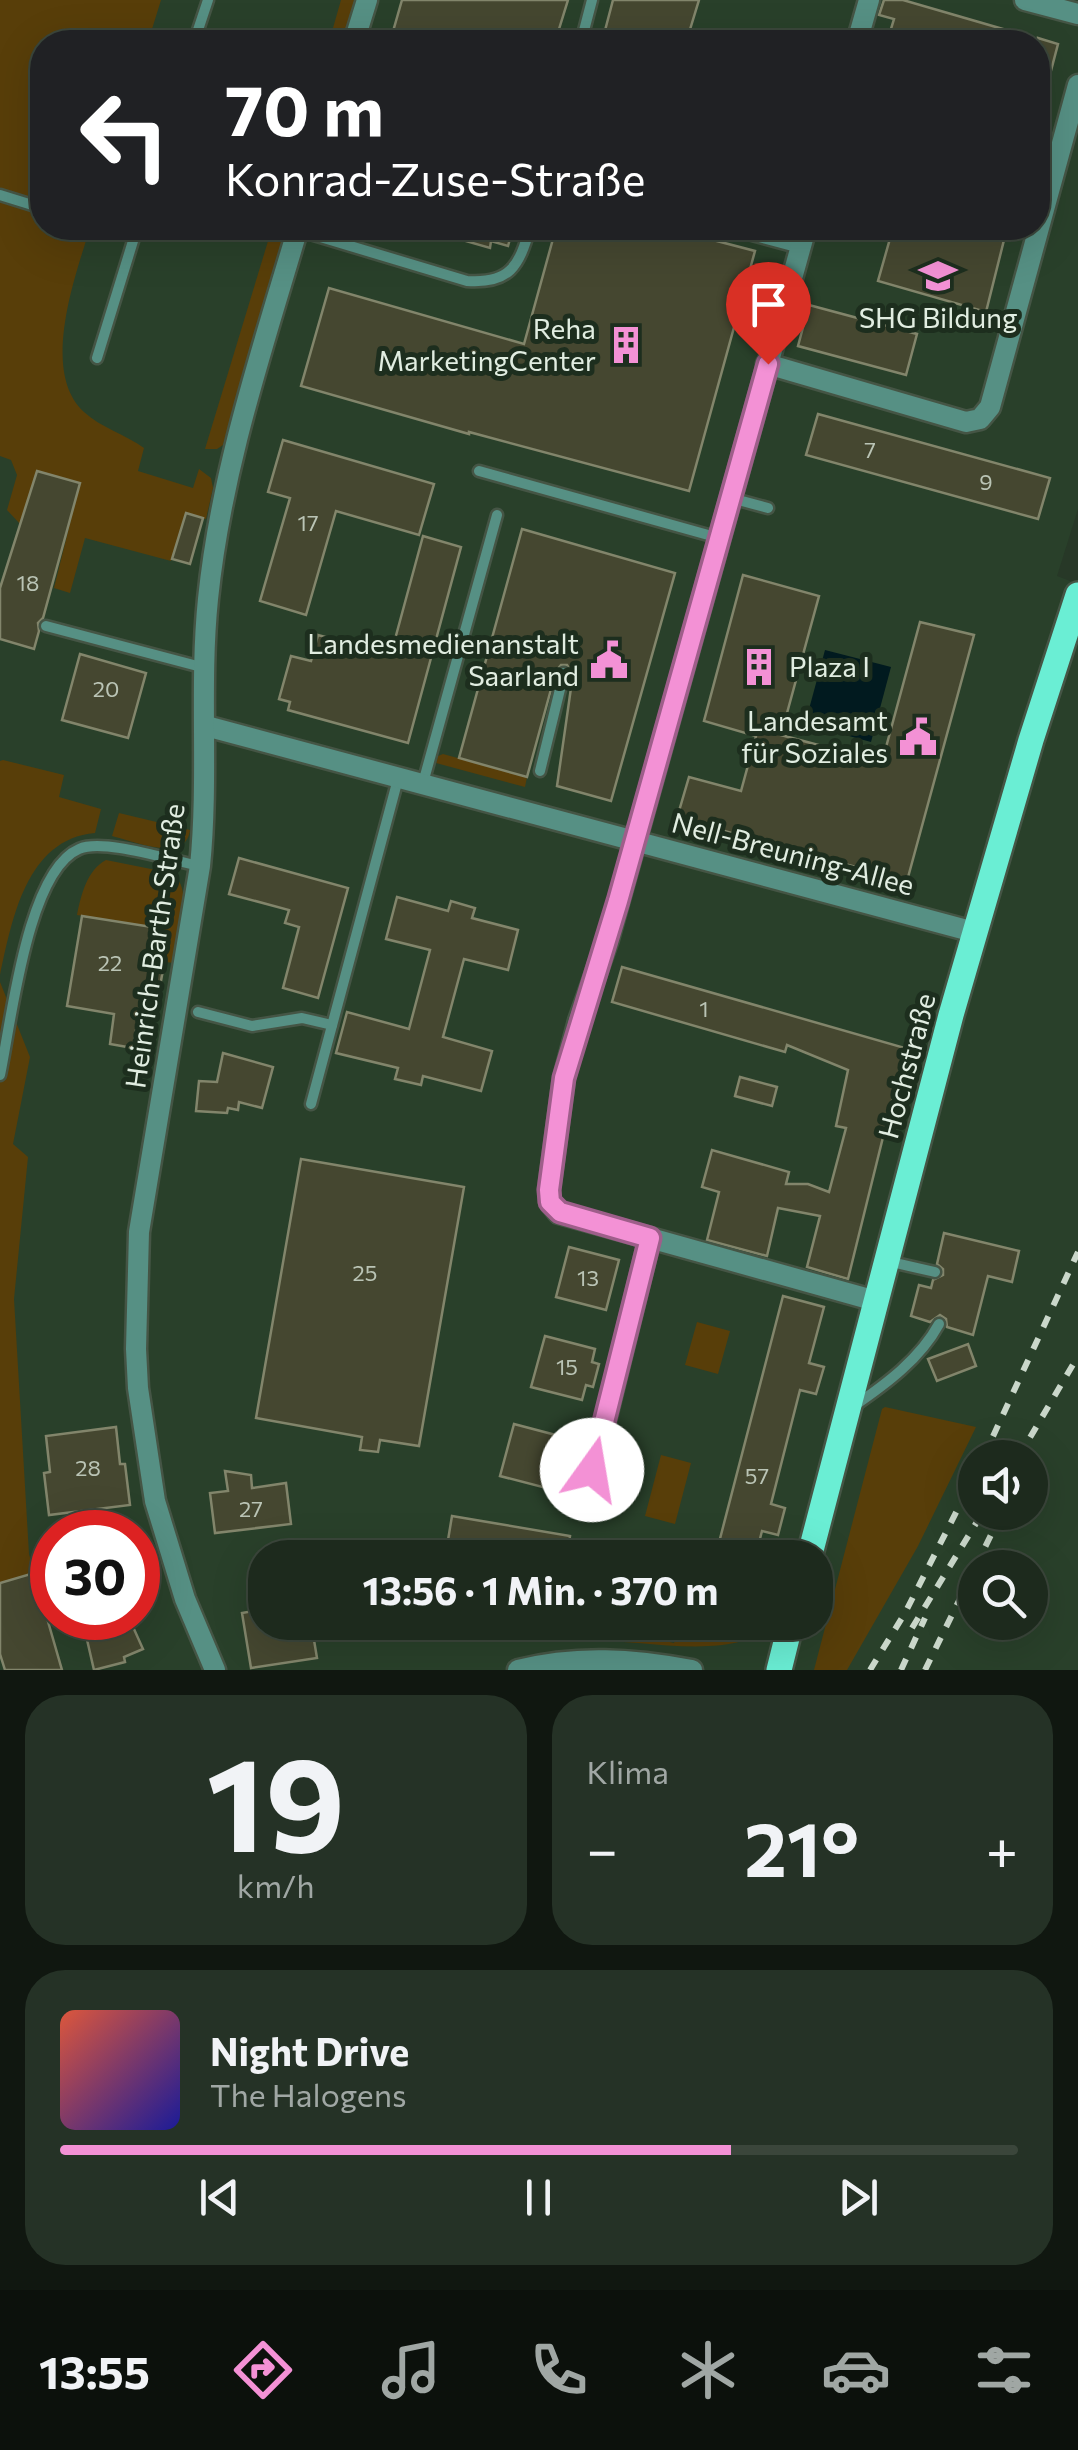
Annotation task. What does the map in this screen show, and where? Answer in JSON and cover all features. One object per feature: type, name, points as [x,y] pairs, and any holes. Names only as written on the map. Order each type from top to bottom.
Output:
[{"type":"main road","name":"Hochstraße","points":[[814,1540],[974,932],[1078,595]]},
{"type":"main road","points":[[779,1670],[786,1640]]},
{"type":"street","points":[[358,30],[367,0]]},
{"type":"street","points":[[860,30],[869,0]]},
{"type":"street","points":[[1025,0],[1078,14]]},
{"type":"street","points":[[1050,188],[1078,86]]},
{"type":"street","name":"Heinrich-Barth-Straße","points":[[215,1670],[186,1599],[156,1501],[142,1422],[136,1348],[139,1232],[200,866],[207,602],[227,470],[295,240]]},
{"type":"street","points":[[802,240],[636,840],[564,1078],[549,1190],[550,1202],[560,1212],[876,1301]]},
{"type":"street","points":[[768,364],[966,422],[980,419],[990,407],[1036,240]]},
{"type":"street","name":"Nell-Breuning-Allee","points":[[206,726],[974,932]]},
{"type":"street","points":[[584,1506],[650,1238]]},
{"type":"street","points":[[518,1670],[571,1659],[692,1670]]},
{"type":"lane","points":[[198,30],[208,0]]},
{"type":"lane","points":[[584,30],[592,0]]},
{"type":"lane","points":[[0,195],[30,204]]},
{"type":"lane","points":[[97,358],[133,240]]},
{"type":"lane","points":[[333,240],[468,282],[489,283],[508,274],[522,255],[526,240]]},
{"type":"lane","points":[[478,471],[719,538]]},
{"type":"lane","points":[[730,498],[768,508]]},
{"type":"lane","points":[[423,783],[497,515]]},
{"type":"lane","points":[[46,626],[206,668]]},
{"type":"lane","points":[[540,771],[564,674]]},
{"type":"lane","points":[[311,1104],[398,778]]},
{"type":"lane","points":[[0,1075],[31,921],[40,894],[64,862],[78,849],[102,846],[200,866]]},
{"type":"lane","points":[[198,1012],[252,1026],[302,1018],[332,1025]]},
{"type":"lane","points":[[887,1261],[935,1272]]},
{"type":"lane","points":[[848,1409],[889,1382],[932,1338],[939,1324]]},
{"type":"shaded area","points":[[0,0],[1078,0],[1078,509],[1057,576],[1078,584],[1078,1670],[0,1670]]},
{"type":"shaded area","points":[[0,0],[161,0],[152,30],[30,30],[30,240],[86,240],[65,323],[64,373],[71,395],[90,417],[144,448],[138,471],[193,488],[199,469],[211,478],[213,488],[206,519],[185,514],[171,561],[85,538],[70,593],[54,588],[80,483],[37,471],[21,525],[7,510],[17,475],[11,460],[0,456]]},
{"type":"shaded area","points":[[341,0],[356,0],[347,30],[332,30]]},
{"type":"shaded area","points":[[268,240],[284,240],[223,445],[205,449]]},
{"type":"shaded area","points":[[443,754],[527,777],[525,787],[436,763]]},
{"type":"shaded area","points":[[0,761],[64,775],[59,797],[101,809],[95,833],[72,839],[53,850],[38,866],[17,907],[0,975]]},
{"type":"shaded area","points":[[119,813],[190,830],[179,846],[145,845],[112,836]]},
{"type":"shaded area","points":[[106,860],[171,873],[178,880],[184,901],[173,963],[147,959],[151,927],[77,915],[90,877]]},
{"type":"shaded area","points":[[0,982],[30,1057],[13,1144],[28,1157],[14,1299],[30,1574],[0,1583]]},
{"type":"shaded area","points":[[697,1322],[730,1331],[718,1374],[685,1365]]},
{"type":"shaded area","points":[[882,1409],[976,1427],[970,1440],[958,1440],[958,1464],[918,1546],[847,1670],[814,1670],[822,1640],[833,1640],[833,1597]]},
{"type":"shaded area","points":[[661,1455],[691,1463],[675,1524],[645,1516]]},
{"type":"shaded area","points":[[589,1640],[743,1640],[723,1645]]},
{"type":"water","points":[[825,650],[891,667],[871,742],[805,724]]},
{"type":"building","points":[[402,0],[568,0],[559,30],[393,30]]},
{"type":"building","points":[[613,0],[699,0],[690,30],[605,30]]},
{"type":"building","points":[[884,0],[903,0],[1006,30],[891,30],[894,19],[879,15]]},
{"type":"building","points":[[1050,42],[1058,44],[1050,74]]},
{"type":"building","points":[[462,240],[510,240],[508,246],[491,241],[490,248]]},
{"type":"building","name":"Reha MarketingCenter","points":[[553,240],[713,240],[755,251],[689,491],[301,386],[329,288],[524,344]]},
{"type":"building","name":"SHG Bildung","points":[[890,240],[1004,240],[986,312],[878,281]]},
{"type":"building","points":[[809,305],[917,334],[906,375],[798,346]]},
{"type":"building","points":[[818,414],[1050,478],[1038,519],[806,455]]},
{"type":"building","points":[[283,440],[434,484],[419,535],[336,511],[306,615],[260,601],[290,498],[268,492]]},
{"type":"building","points":[[37,471],[80,483],[43,618],[38,623],[34,649],[0,639],[0,588]]},
{"type":"building","points":[[186,513],[203,518],[190,564],[172,559]]},
{"type":"building","points":[[522,529],[675,573],[611,801],[557,786],[573,674],[567,665],[556,671],[527,777],[459,758]]},
{"type":"building","points":[[423,536],[461,547],[408,743],[288,710],[290,702],[279,699],[291,656],[311,661],[318,635],[391,654]]},
{"type":"building","points":[[743,575],[819,596],[781,735],[882,762],[920,622],[974,635],[907,881],[677,818],[689,777],[741,791],[756,736],[704,721]]},
{"type":"building","points":[[80,654],[146,673],[128,738],[62,720]]},
{"type":"building","points":[[239,858],[348,888],[318,998],[283,988],[299,927],[285,923],[289,910],[229,894]]},
{"type":"building","points":[[397,897],[448,911],[451,901],[475,908],[472,918],[518,930],[508,970],[464,959],[443,1037],[492,1051],[481,1091],[423,1076],[421,1085],[395,1079],[398,1068],[336,1053],[347,1012],[409,1029],[430,950],[386,939]]},
{"type":"building","points":[[82,916],[152,927],[145,967],[163,970],[158,997],[142,995],[133,1048],[110,1044],[114,1014],[67,1006]]},
{"type":"building","points":[[622,967],[905,1048],[848,1279],[807,1267],[820,1216],[778,1208],[767,1256],[707,1240],[719,1192],[702,1187],[712,1150],[789,1172],[786,1184],[808,1184],[829,1192],[846,1128],[836,1126],[848,1070],[787,1045],[785,1052],[612,1002]]},
{"type":"building","points":[[223,1053],[273,1067],[262,1108],[239,1102],[238,1110],[228,1108],[227,1113],[196,1111],[199,1081],[217,1082]]},
{"type":"building","points":[[740,1077],[777,1087],[772,1106],[735,1096]]},
{"type":"building","points":[[301,1159],[464,1187],[419,1446],[380,1440],[378,1452],[360,1450],[362,1437],[256,1418]]},
{"type":"building","points":[[944,1233],[1019,1251],[1012,1282],[988,1276],[973,1335],[947,1327],[946,1319],[940,1315],[930,1322],[911,1316],[919,1285],[931,1288],[933,1280],[943,1275],[937,1264]]},
{"type":"building","points":[[569,1247],[619,1260],[606,1310],[556,1297]]},
{"type":"building","points":[[783,1296],[824,1307],[809,1363],[824,1367],[816,1394],[800,1390],[771,1504],[785,1508],[778,1535],[762,1531],[760,1540],[720,1540]]},
{"type":"building","points":[[545,1336],[595,1349],[592,1362],[599,1364],[593,1387],[586,1385],[582,1400],[531,1387]]},
{"type":"building","points":[[968,1344],[976,1366],[937,1381],[928,1359]]},
{"type":"building","points":[[514,1424],[567,1438],[554,1490],[500,1476]]},
{"type":"building","points":[[116,1427],[130,1505],[48,1510],[44,1473],[50,1472],[46,1436]]},
{"type":"building","points":[[225,1471],[251,1475],[252,1488],[286,1483],[291,1524],[215,1533],[210,1493],[228,1491]]},
{"type":"building","points":[[452,1516],[570,1536],[569,1540],[448,1540]]},
{"type":"building","points":[[30,1574],[30,1640],[53,1640],[62,1670],[5,1670],[0,1654],[0,1583]]},
{"type":"building","points":[[248,1612],[248,1640],[314,1640],[317,1658],[251,1668],[242,1613]]},
{"type":"building","points":[[87,1640],[139,1640],[143,1649],[124,1657],[125,1662],[94,1670]]},
{"type":"railway","points":[[991,1440],[1078,1252]]},
{"type":"railway","points":[[1029,1440],[1078,1356]]},
{"type":"railway","points":[[870,1670],[905,1613],[958,1509]]},
{"type":"railway","points":[[912,1628],[972,1530]]},
{"type":"railway","points":[[984,1550],[993,1530]]},
{"type":"railway","points":[[925,1670],[958,1603]]},
{"type":"railway","points":[[901,1670],[925,1618]]},
{"type":"place","name":"SHG Bildung","points":[[938,276]]},
{"type":"place","name":"Reha MarketingCenter","points":[[626,345]]},
{"type":"place","name":"Landesmedienanstalt Saarland","points":[[609,660]]},
{"type":"place","name":"Plaza I","points":[[759,667]]},
{"type":"place","name":"Landesamt für Soziales","points":[[918,737]]},
{"type":"route","points":[[592,1470],[650,1238],[560,1212],[550,1202],[564,1078],[608,939],[768,364]]}]
